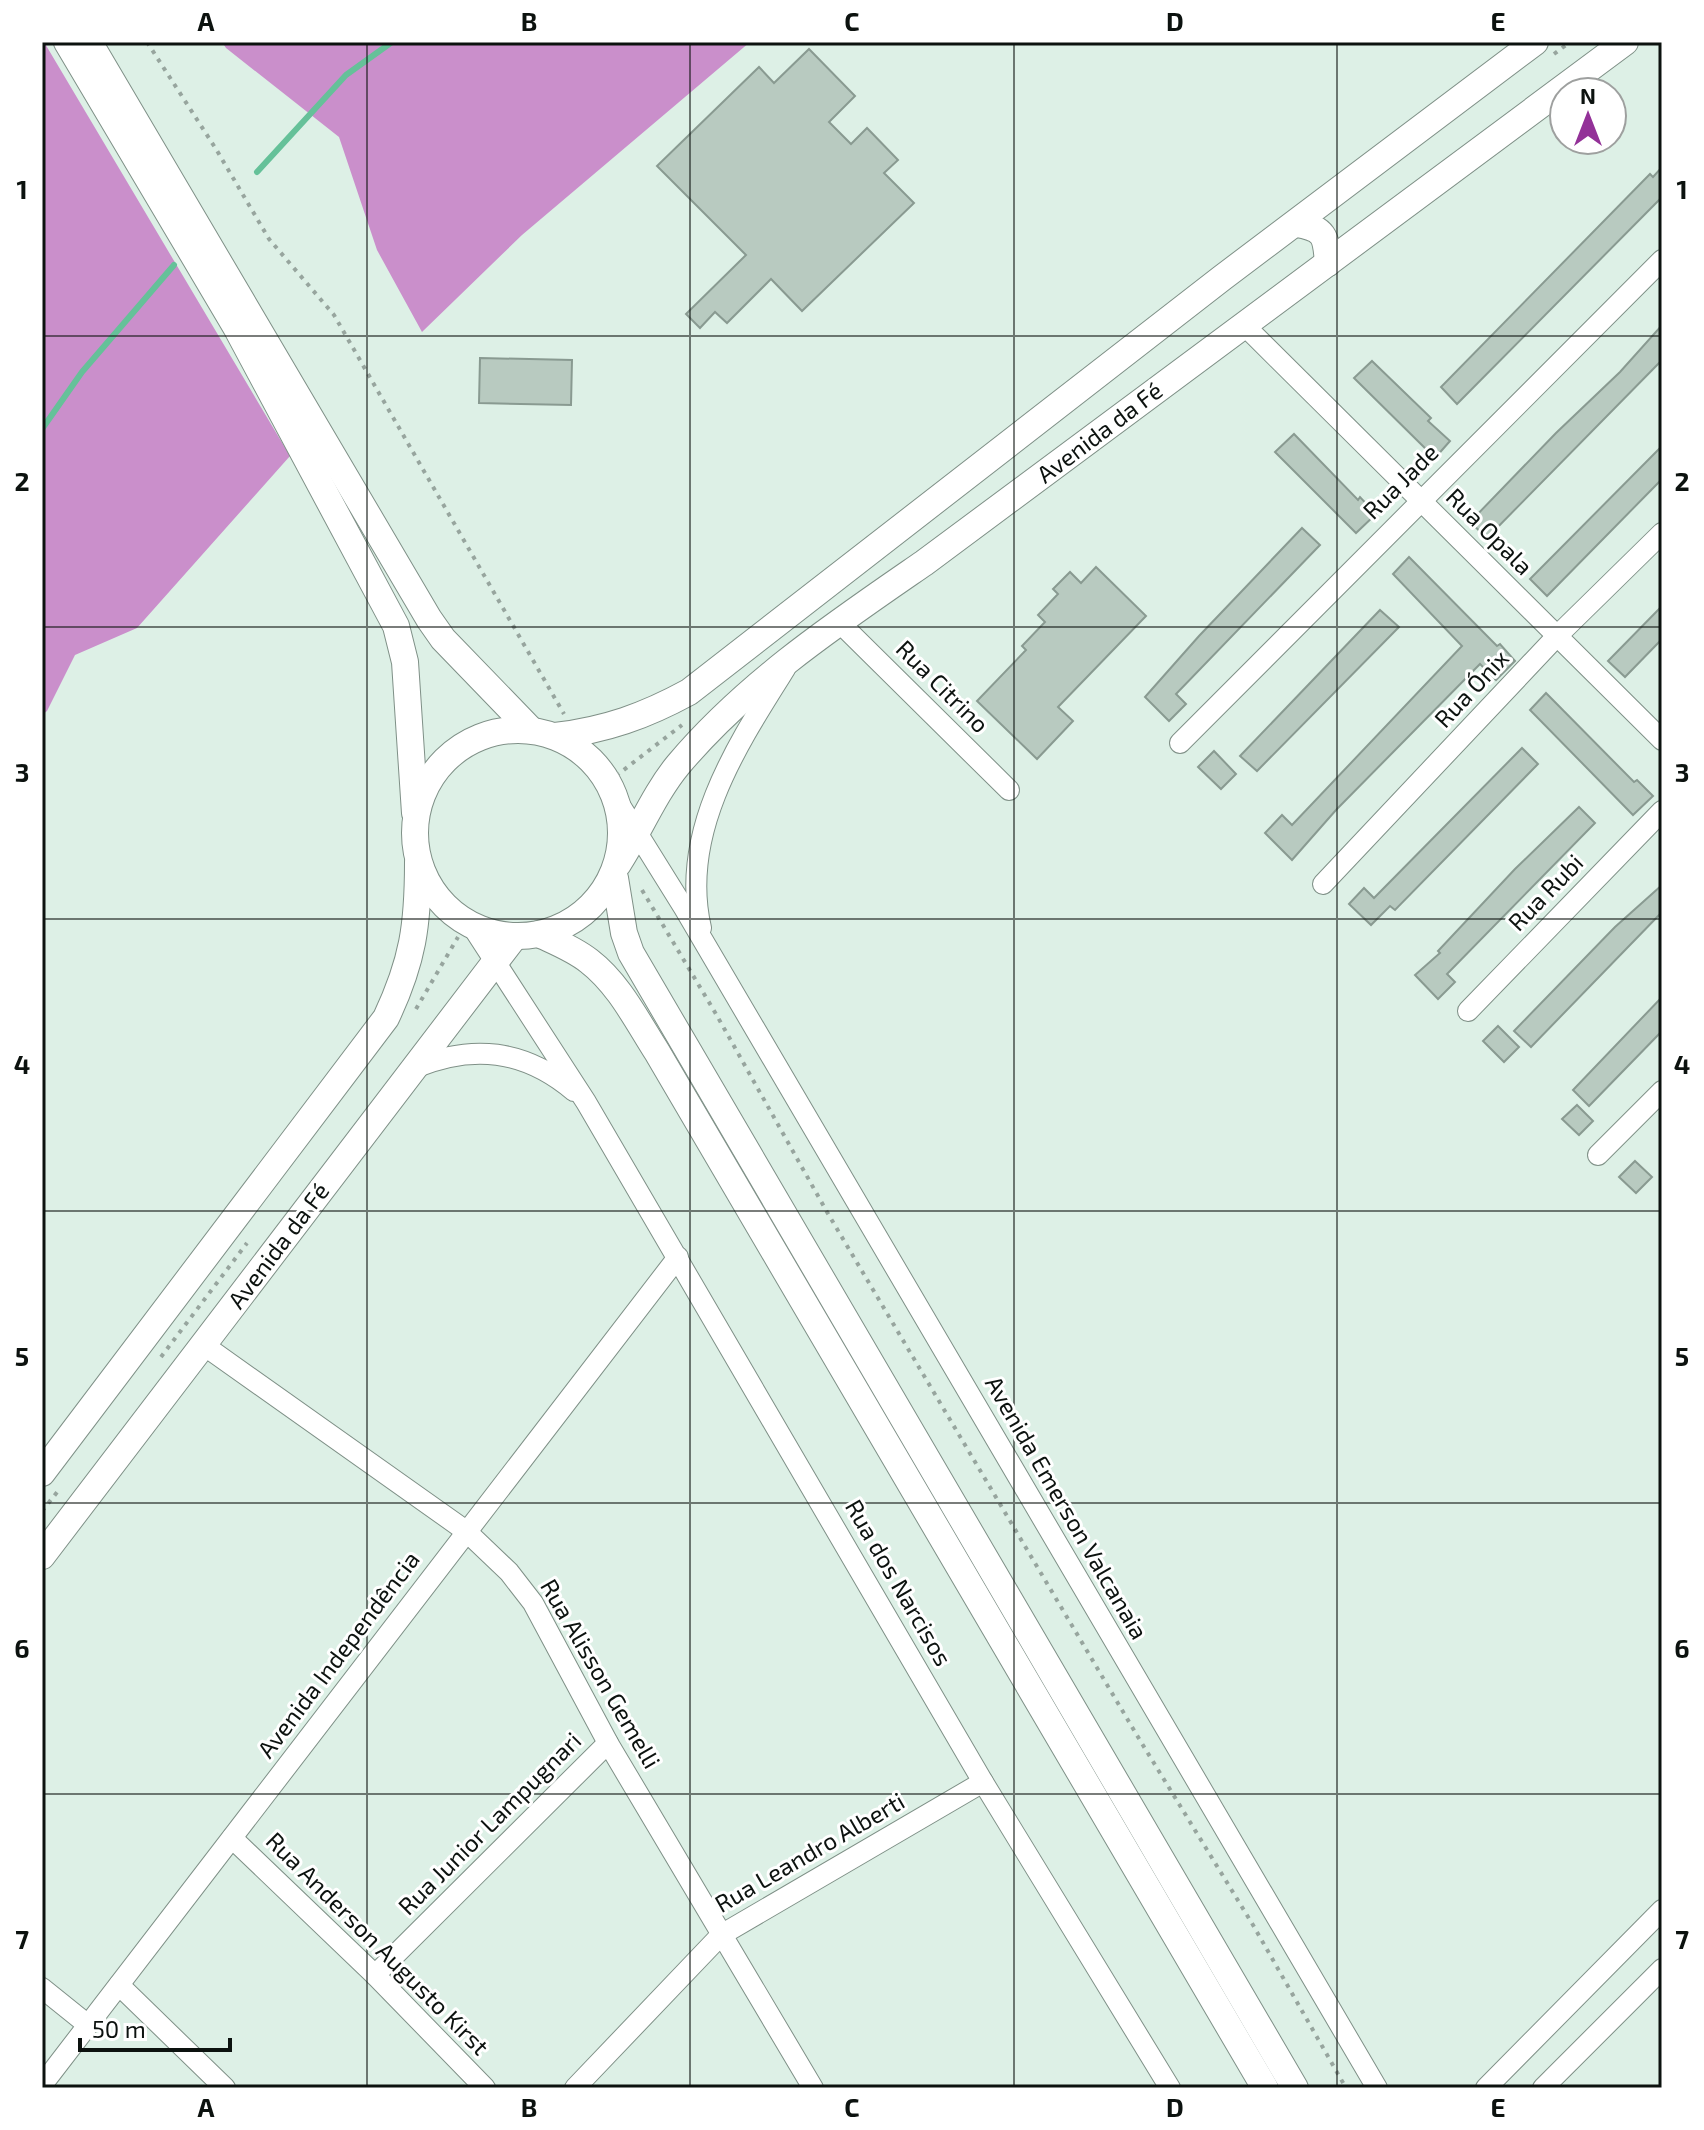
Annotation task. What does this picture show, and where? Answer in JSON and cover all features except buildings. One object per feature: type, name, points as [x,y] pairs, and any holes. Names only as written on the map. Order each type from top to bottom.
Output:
[{"type":"main road","points":[[42,1473],[386,1018],[403,982],[413,947],[418,911],[418,862],[405,662],[396,626],[236,327],[67,42]]},
{"type":"main road","points":[[89,42],[443,639],[553,733],[582,751],[604,774],[618,802],[622,833],[616,871],[624,933],[631,953],[1295,2088]]},
{"type":"main road","name":"Avenida da Fé","points":[[553,733],[623,723],[651,713],[689,692],[1222,278],[1535,42]]},
{"type":"main road","name":"Avenida da Fé","points":[[616,871],[676,767],[733,708],[794,655],[924,563],[1625,42]]},
{"type":"main road","points":[[1297,224],[1323,234],[1328,263]]},
{"type":"main road","points":[[1115,363],[1116,379],[1121,387],[1132,396],[1145,399]]},
{"type":"main road","points":[[415,813],[423,790],[438,767],[458,748],[483,735],[507,730],[553,733]]},
{"type":"main road","points":[[418,862],[429,888],[448,910],[472,926],[500,935],[527,935],[559,929],[584,913],[616,871]]},
{"type":"main road","points":[[527,935],[571,949],[592,962],[616,987],[1265,2088]]},
{"type":"main road","name":"Avenida da Fé","points":[[42,1556],[205,1346],[495,961],[527,935]]},
{"type":"street","name":"Rua Jade","points":[[1180,743],[1662,260]]},
{"type":"street","name":"Rua Opala","points":[[1245,326],[1662,740]]},
{"type":"street","name":"Rua Ónix","points":[[1323,884],[1557,636],[1662,533]]},
{"type":"street","name":"Rua Citrino","points":[[839,622],[1009,790]]},
{"type":"street","points":[[710,954],[703,935],[697,899],[697,865],[702,832],[735,752],[794,655]]},
{"type":"street","name":"Avenida Emerson Valcanaia","points":[[618,802],[1377,2088]]},
{"type":"street","name":"Rua Rubi","points":[[1468,1011],[1662,811]]},
{"type":"street","name":"Rua dos Narcisos","points":[[472,926],[586,1102],[983,1782],[1170,2088]]},
{"type":"street","name":"Rua dos Narcisos","points":[[414,1068],[458,1053],[481,1052],[506,1056],[551,1075],[586,1102]]},
{"type":"street","points":[[1598,1155],[1662,1091]]},
{"type":"street","name":"Avenida Independência","points":[[42,2085],[678,1257]]},
{"type":"street","name":"Rua Alisson Gemelli","points":[[205,1346],[466,1531],[509,1572],[533,1603],[608,1743],[813,2088]]},
{"type":"street","name":"Rua Junior Lampugnari","points":[[375,1975],[608,1743]]},
{"type":"street","name":"Rua Leandro Alberti","points":[[575,2088],[721,1935],[983,1782]]},
{"type":"street","name":"Rua Anderson Augusto Kirst","points":[[232,1838],[375,1975],[485,2088]]},
{"type":"street","points":[[1486,2088],[1662,1910]]},
{"type":"street","points":[[1543,2088],[1662,1969]]},
{"type":"street","points":[[119,1985],[225,2088]]},
{"type":"street","points":[[42,1988],[88,2025]]},
{"type":"path","points":[[147,42],[269,239],[334,315],[516,634],[557,699],[553,733]]},
{"type":"path","points":[[640,885],[644,898],[716,1014],[827,1212],[1253,1925],[1346,2088]]},
{"type":"shaded area","points":[[42,42],[290,456],[137,628],[75,655],[47,711],[42,715]]},
{"type":"shaded area","points":[[222,42],[750,42],[522,235],[422,332],[377,250],[339,137]]},
{"type":"waterway","points":[[257,172],[346,75],[392,42]]},
{"type":"waterway","points":[[42,429],[82,372],[174,265]]}]
